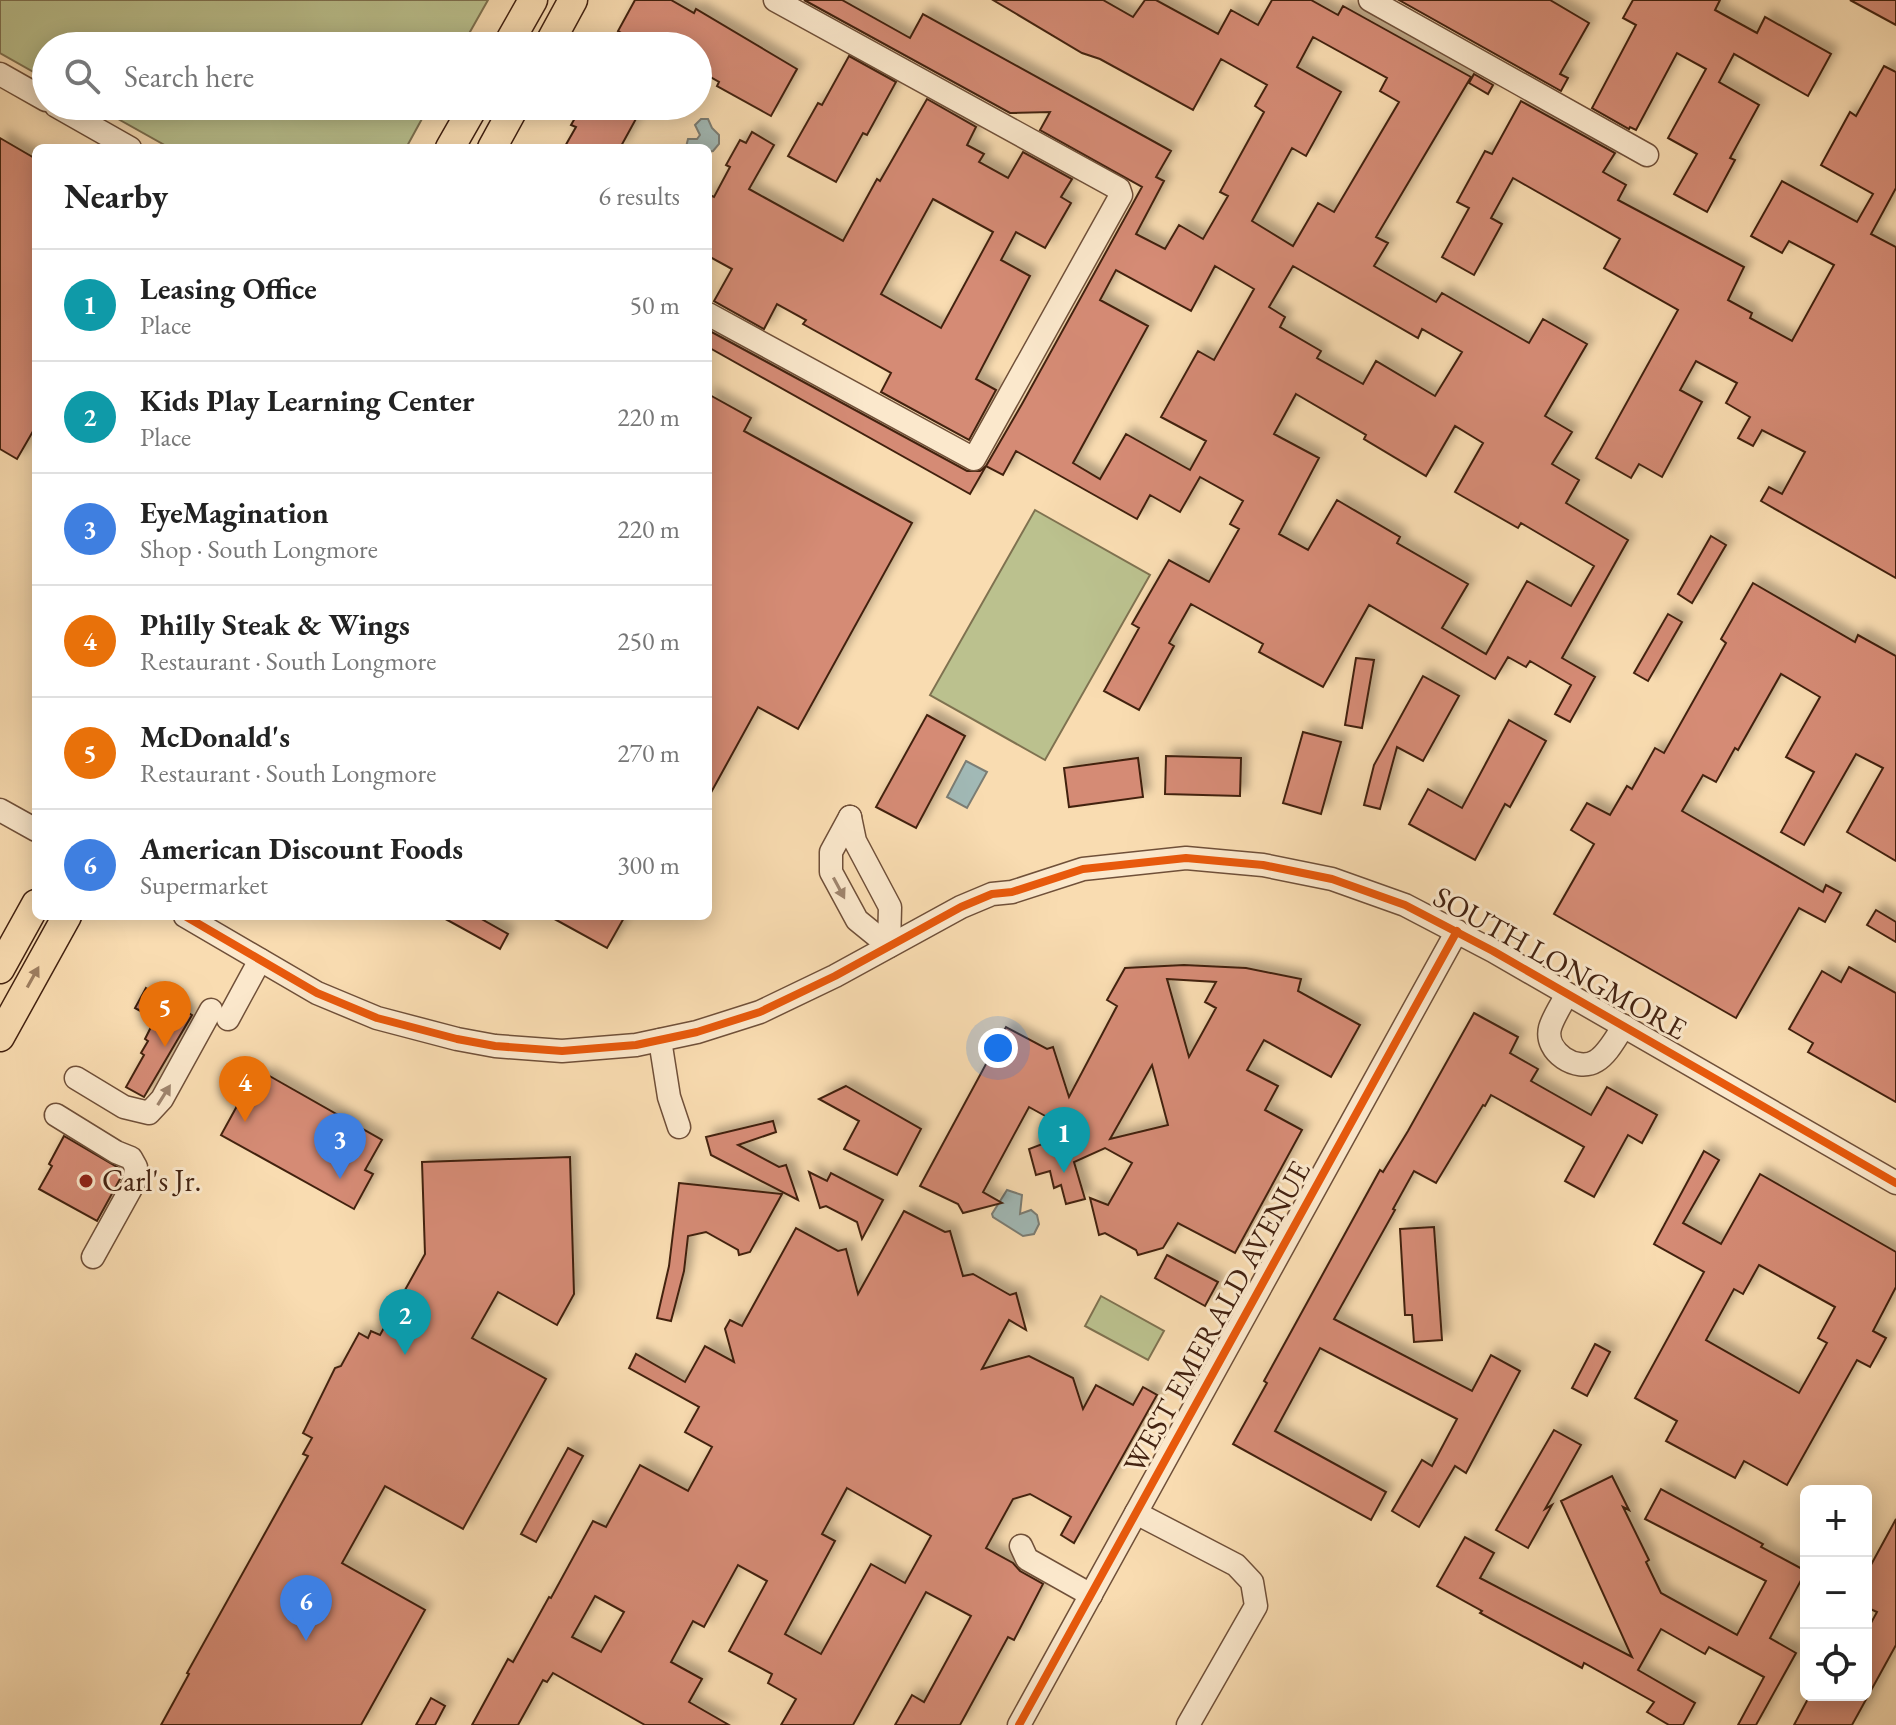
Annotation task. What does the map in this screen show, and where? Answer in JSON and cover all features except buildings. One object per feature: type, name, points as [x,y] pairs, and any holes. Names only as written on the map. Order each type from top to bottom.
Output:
[{"type":"main road","points":[[515,32],[533,0]]},
{"type":"main road","points":[[556,32],[573,0]]},
{"type":"main road","points":[[452,144],[466,120]]},
{"type":"main road","points":[[494,144],[507,120]]},
{"type":"main road","points":[[0,969],[32,911]]},
{"type":"main road","points":[[0,1037],[65,920]]},
{"type":"street","points":[[712,316],[974,459],[1121,195],[1115,187],[775,0]]},
{"type":"street","points":[[1370,0],[1647,155]]},
{"type":"street","points":[[0,74],[32,92]]},
{"type":"street","points":[[81,120],[123,144]]},
{"type":"street","points":[[0,810],[32,828]]},
{"type":"street","points":[[850,817],[855,841],[890,907],[889,946],[857,920],[831,872],[831,852],[850,817]]},
{"type":"street","name":"SOUTH LONGMORE","points":[[192,920],[345,1006],[420,1031],[457,1039],[495,1046],[562,1051],[636,1045],[697,1032],[760,1012],[992,894],[1012,892],[1083,869],[1186,858],[1263,865],[1332,879],[1405,905],[1457,931],[1896,1183]]},
{"type":"street","name":"WEST EMERALD AVENUE","points":[[1019,1725],[1457,931]]},
{"type":"street","points":[[76,1078],[124,1107],[149,1113],[260,960]]},
{"type":"street","points":[[1567,994],[1550,1029],[1550,1042],[1555,1051],[1576,1064],[1587,1066],[1601,1059],[1624,1026]]},
{"type":"street","points":[[660,1040],[669,1097],[679,1127]]},
{"type":"street","points":[[56,1115],[116,1152],[127,1155],[136,1167],[134,1183],[93,1257]]},
{"type":"street","points":[[1136,1513],[1236,1565],[1252,1582],[1256,1606],[1188,1725]]},
{"type":"street","points":[[1021,1546],[1027,1559],[1091,1595]]},
{"type":"green space","points":[[0,0],[488,0],[470,32],[32,32],[32,71],[0,53]]},
{"type":"green space","points":[[120,120],[421,120],[408,144],[163,144]]},
{"type":"green space","points":[[1035,510],[1150,575],[1045,760],[930,695]]},
{"type":"green space","points":[[1101,1296],[1164,1331],[1148,1360],[1085,1326]]},
{"type":"water","points":[[700,120],[708,120],[719,135],[719,144],[713,151],[712,144],[687,144],[688,139],[697,139],[700,135],[695,125]]},
{"type":"water","points":[[966,761],[987,772],[967,808],[947,797]]},
{"type":"water","points":[[1007,1190],[1022,1195],[1020,1214],[1031,1210],[1037,1215],[1039,1224],[1034,1234],[1023,1236],[993,1217]]},
{"type":"cycle path","points":[[192,920],[317,993],[377,1018],[495,1046],[562,1051],[636,1045],[697,1032],[760,1012],[835,976],[961,907],[992,894],[1012,892],[1083,869],[1186,858],[1263,865],[1332,879],[1405,905],[1493,951],[1896,1183]]},
{"type":"cycle path","points":[[1019,1725],[1457,931]]},
{"type":"place","name":"McDonald's","points":[[165,1047]]},
{"type":"place","name":"Philly Steak & Wings","points":[[245,1122]]},
{"type":"place","name":"Leasing Office","points":[[1064,1173]]},
{"type":"place","name":"EyeMagination","points":[[340,1179]]},
{"type":"place","name":"Carl's Jr.","points":[[86,1181]]},
{"type":"place","name":"Kids Play Learning Center","points":[[405,1355]]},
{"type":"place","name":"American Discount Foods","points":[[306,1641]]}]
